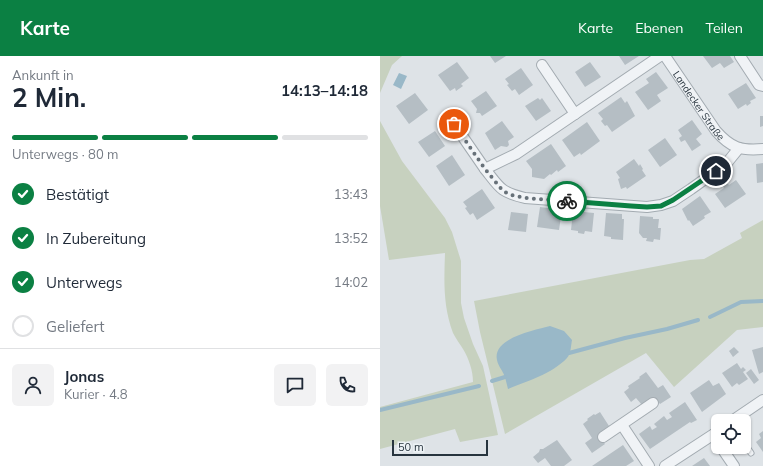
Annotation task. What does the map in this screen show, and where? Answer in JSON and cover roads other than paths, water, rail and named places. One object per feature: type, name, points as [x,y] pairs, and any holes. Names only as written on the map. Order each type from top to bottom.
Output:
[{"type":"street","points":[[485,169],[516,154],[660,56]]},
{"type":"street","name":"Landecker Straße","points":[[665,56],[716,132],[726,143],[739,148],[752,150],[763,149]]},
{"type":"street","points":[[740,56],[759,84],[763,86]]},
{"type":"street","points":[[542,65],[575,114]]},
{"type":"street","points":[[454,124],[485,169],[503,191],[511,195],[525,198],[647,207],[661,206],[691,189],[726,164],[739,148]]},
{"type":"street","points":[[742,414],[763,400]]},
{"type":"street","points":[[603,438],[653,402]]},
{"type":"street","points":[[622,425],[649,466]]},
{"type":"street","points":[[665,466],[711,443]]},
{"type":"street","points":[[727,454],[734,466]]},
{"type":"water","points":[[399,73],[407,76],[401,89],[393,85]]},
{"type":"water","points":[[550,326],[564,331],[572,340],[568,356],[561,364],[547,373],[508,389],[505,377],[497,360],[497,352],[501,346],[516,336]]},
{"type":"waterway","points":[[710,317],[741,302],[763,301]]},
{"type":"waterway","points":[[569,353],[698,320]]},
{"type":"waterway","points":[[492,381],[505,377]]},
{"type":"waterway","points":[[380,410],[479,386]]}]
